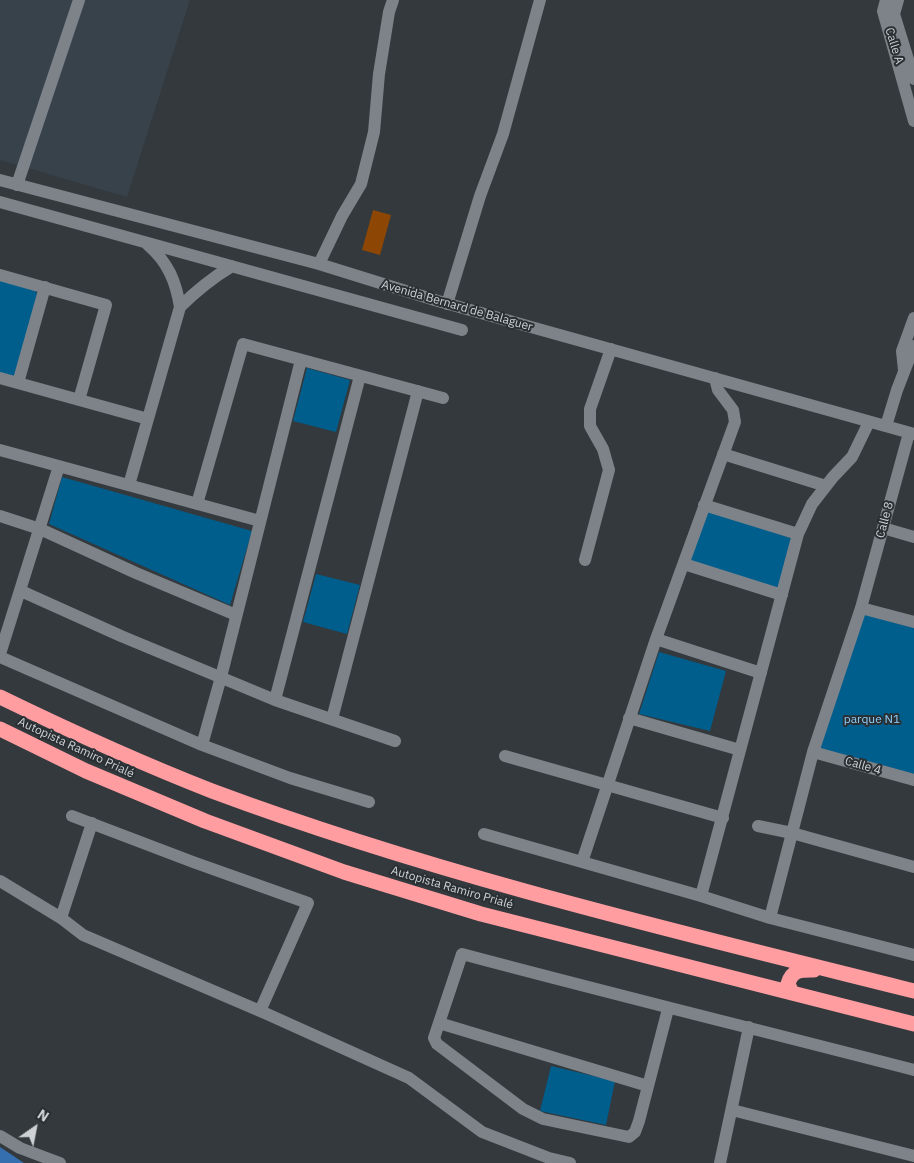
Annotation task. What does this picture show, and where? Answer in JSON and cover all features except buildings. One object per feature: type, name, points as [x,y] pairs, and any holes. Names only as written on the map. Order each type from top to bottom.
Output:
[{"type":"highway","name":"Autopista Ramiro Prialé","points":[[0,697],[93,742],[212,790],[352,839],[487,881],[914,991]]},
{"type":"highway","name":"Autopista Ramiro Prialé","points":[[0,729],[86,771],[205,821],[344,872],[481,914],[914,1024]]},
{"type":"highway","points":[[792,993],[789,988],[789,980],[797,971],[831,970]]},
{"type":"street","points":[[17,185],[79,0]]},
{"type":"street","points":[[319,264],[342,216],[361,184],[374,132],[379,74],[389,12],[393,0]]},
{"type":"street","points":[[415,318],[442,303],[503,134],[540,0]]},
{"type":"street","name":"Calle A","points":[[886,0],[883,11],[914,121]]},
{"type":"street","name":"Calle A","points":[[898,0],[894,14],[914,79]]},
{"type":"street","name":"Avenida Bernard de Balaguer","points":[[0,180],[319,264],[442,303],[911,434]]},
{"type":"street","points":[[0,202],[462,330]]},
{"type":"street","points":[[128,485],[180,307],[177,289],[170,270],[159,254],[145,242]]},
{"type":"street","points":[[180,307],[199,288],[232,266]]},
{"type":"street","points":[[0,275],[106,305],[79,400]]},
{"type":"street","points":[[18,383],[45,288]]},
{"type":"street","points":[[904,372],[902,351],[914,318]]},
{"type":"street","points":[[197,504],[243,344],[443,398]]},
{"type":"street","points":[[886,426],[897,390],[914,346]]},
{"type":"street","points":[[585,560],[609,470],[603,448],[590,426],[590,408],[611,349]]},
{"type":"street","points":[[202,745],[301,360]]},
{"type":"street","points":[[275,700],[360,376]]},
{"type":"street","points":[[0,378],[148,419]]},
{"type":"street","points":[[582,862],[656,639],[735,422],[733,410],[718,390],[715,378]]},
{"type":"street","points":[[332,720],[418,391]]},
{"type":"street","points":[[701,896],[798,534],[812,504],[852,457],[869,422]]},
{"type":"street","name":"Calle 8","points":[[770,918],[813,752],[862,608],[883,528],[908,453],[911,434]]},
{"type":"street","points":[[0,450],[260,522]]},
{"type":"street","points":[[723,454],[826,486]]},
{"type":"street","points":[[59,466],[0,655],[202,745],[290,778],[369,802]]},
{"type":"street","points":[[704,505],[798,534]]},
{"type":"street","points":[[0,516],[40,529],[136,573],[236,615]]},
{"type":"street","points":[[883,528],[914,536]]},
{"type":"street","points":[[684,564],[782,595]]},
{"type":"street","points":[[21,591],[120,636],[275,700],[395,741]]},
{"type":"street","points":[[862,608],[914,622]]},
{"type":"street","points":[[656,639],[761,673]]},
{"type":"street","points":[[629,718],[740,750]]},
{"type":"street","name":"Calle 4","points":[[813,752],[914,780]]},
{"type":"street","points":[[505,756],[723,818]]},
{"type":"street","points":[[72,816],[308,903],[260,1011]]},
{"type":"street","points":[[61,918],[92,823]]},
{"type":"street","points":[[758,826],[792,833],[914,867]]},
{"type":"street","points":[[484,834],[701,896],[770,918],[914,955]]},
{"type":"street","points":[[0,881],[61,918],[84,935],[409,1078],[482,1132],[549,1158],[570,1163]]},
{"type":"street","points":[[668,1009],[639,1121],[635,1132],[629,1137],[543,1118],[523,1109],[437,1044],[434,1038],[462,954],[668,1009],[750,1027],[914,1070]]},
{"type":"street","points":[[439,1023],[648,1086]]},
{"type":"street","points":[[720,1163],[750,1027]]},
{"type":"street","points":[[732,1110],[914,1156]]},
{"type":"street","points":[[0,1136],[20,1148],[60,1163]]},
{"type":"shaded area","points":[[0,0],[190,0],[127,197],[0,160]]},
{"type":"shaded area","points":[[0,1147],[24,1163],[0,1163]]},
{"type":"green space","points":[[0,280],[35,290],[38,296],[14,378],[0,374]]},
{"type":"green space","points":[[307,368],[350,380],[336,432],[293,421]]},
{"type":"green space","points":[[62,477],[252,531],[230,605],[49,524]]},
{"type":"green space","points":[[707,511],[791,538],[778,590],[689,561]]},
{"type":"green space","points":[[316,574],[360,585],[347,634],[303,622]]},
{"type":"green space","name":"parque N1","points":[[864,614],[914,628],[914,774],[819,748]]},
{"type":"green space","points":[[659,652],[726,671],[710,731],[639,714]]},
{"type":"green space","points":[[551,1066],[615,1081],[606,1125],[540,1111]]}]
